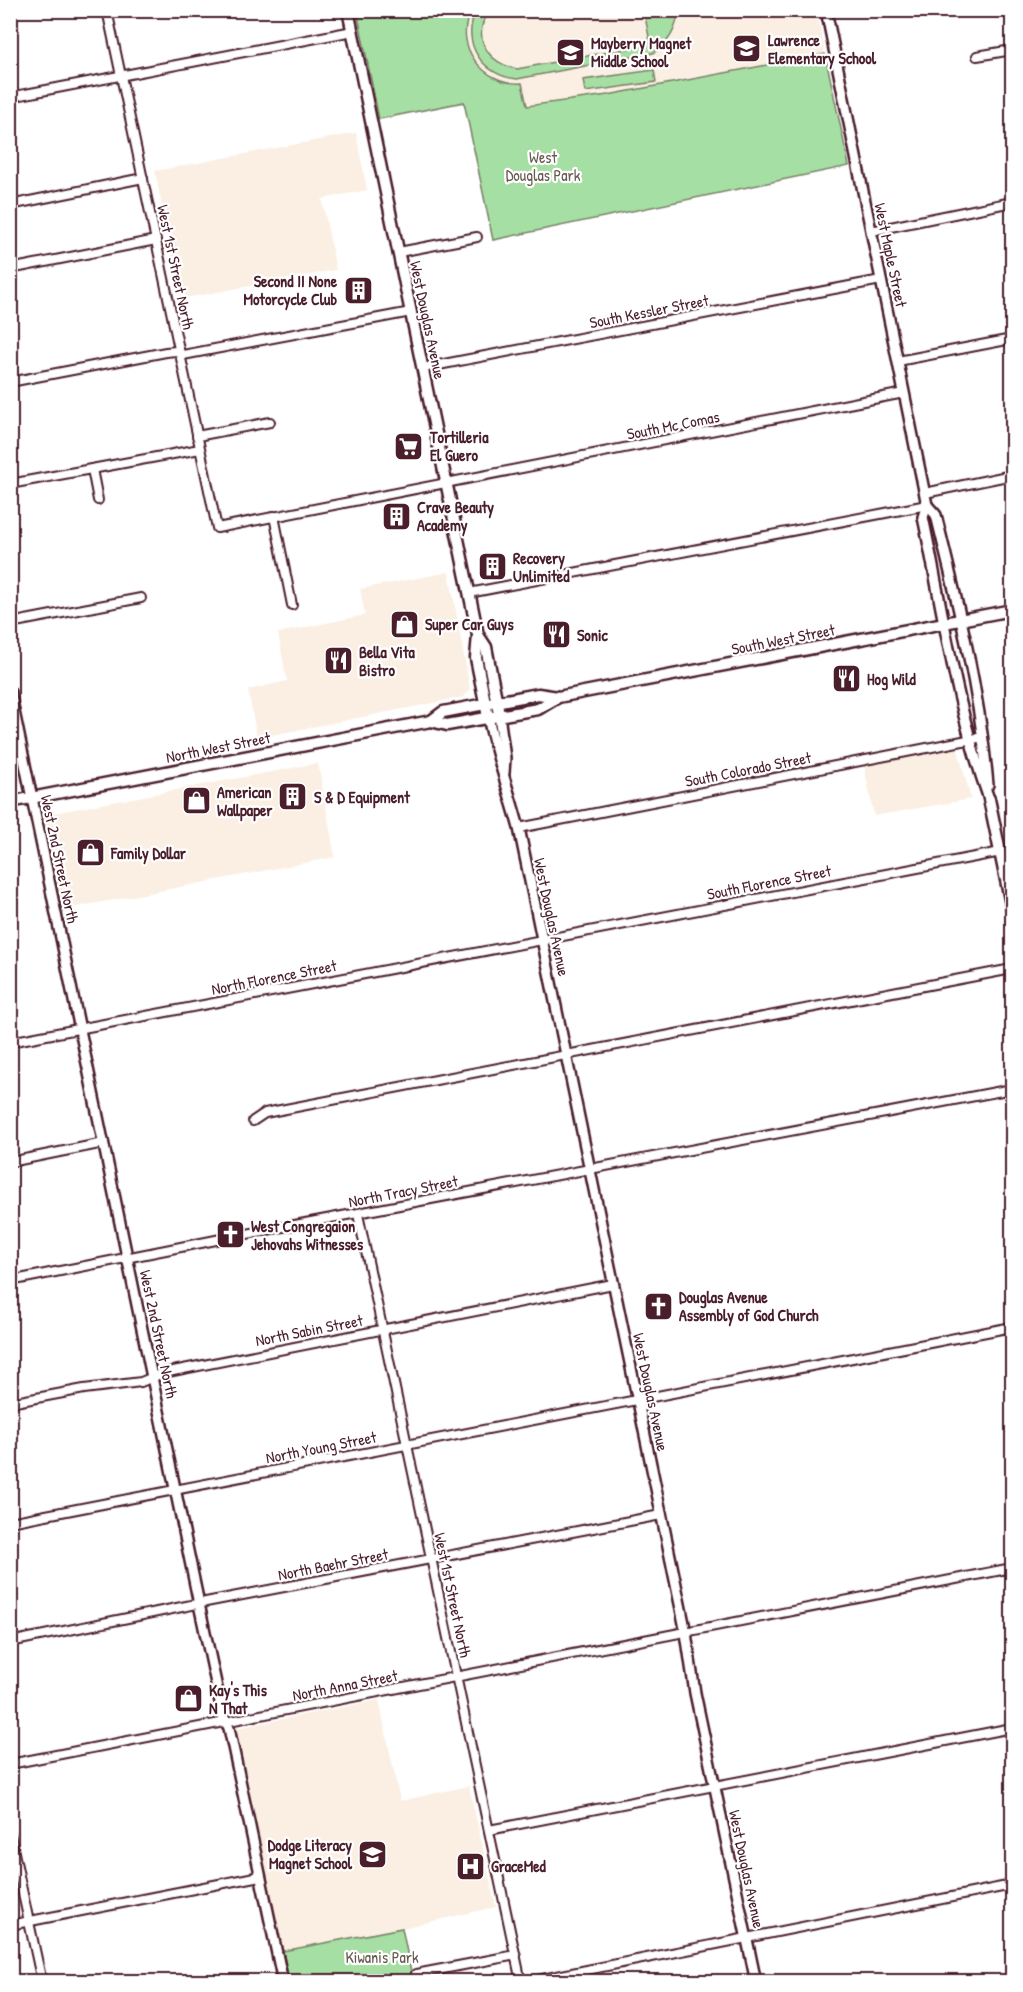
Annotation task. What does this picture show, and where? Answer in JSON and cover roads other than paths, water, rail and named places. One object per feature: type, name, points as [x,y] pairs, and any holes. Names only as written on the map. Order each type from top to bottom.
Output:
[{"type":"main road","name":"West Douglas Avenue","points":[[348,10],[478,635],[476,658],[485,704],[494,716]]},
{"type":"main road","name":"South West Street","points":[[485,704],[538,694],[558,697],[1012,610]]},
{"type":"main road","name":"West Douglas Avenue","points":[[478,635],[486,646],[497,702],[494,716]]},
{"type":"main road","name":"South West Street","points":[[494,716],[538,709],[558,697]]},
{"type":"main road","name":"North West Street","points":[[431,721],[443,712],[485,704]]},
{"type":"main road","name":"North West Street","points":[[10,802],[431,721],[447,725],[494,716]]},
{"type":"main road","name":"West Maple Street","points":[[989,799],[1012,909]]},
{"type":"street","name":"West 1st Street North","points":[[107,10],[217,528]]},
{"type":"street","name":"West Maple Street","points":[[826,10],[924,493],[927,505],[936,515],[962,620],[983,737],[989,799]]},
{"type":"street","points":[[10,97],[352,31]]},
{"type":"street","points":[[977,56],[1012,50]]},
{"type":"street","points":[[10,205],[143,178]]},
{"type":"street","points":[[871,231],[1012,202]]},
{"type":"street","points":[[399,252],[477,237]]},
{"type":"street","points":[[10,269],[156,240]]},
{"type":"street","name":"South Kessler Street","points":[[423,368],[881,280]]},
{"type":"street","points":[[10,382],[166,352],[176,351],[183,355],[411,312]]},
{"type":"street","points":[[898,361],[1012,339]]},
{"type":"street","name":"South Mc Comas","points":[[217,528],[904,393]]},
{"type":"street","points":[[197,436],[270,422]]},
{"type":"street","points":[[10,484],[200,449]]},
{"type":"street","points":[[92,469],[98,500]]},
{"type":"street","points":[[924,493],[1012,475]]},
{"type":"street","points":[[469,593],[927,505]]},
{"type":"street","name":"West Maple Street","points":[[927,505],[923,517],[969,740],[989,799]]},
{"type":"street","points":[[274,516],[292,605]]},
{"type":"street","points":[[10,623],[141,598]]},
{"type":"street","points":[[957,682],[973,679]]},
{"type":"street","name":"West 2nd Street North","points":[[10,692],[199,1604],[283,1982]]},
{"type":"street","name":"West Douglas Avenue","points":[[494,716],[497,759],[504,775],[519,828],[662,1515],[686,1633],[695,1693],[756,1982]]},
{"type":"street","name":"South Colorado Street","points":[[519,828],[983,737]]},
{"type":"street","name":"South Florence Street","points":[[542,939],[1001,852]]},
{"type":"street","name":"North Florence Street","points":[[10,1042],[542,939]]},
{"type":"street","points":[[254,1121],[265,1113],[1012,969]]},
{"type":"street","name":"North Tracy Street","points":[[10,1281],[1012,1089]]},
{"type":"street","points":[[10,1162],[104,1143]]},
{"type":"street","name":"West 1st Street North","points":[[358,1214],[521,1982]]},
{"type":"street","name":"North Sabin Street","points":[[10,1402],[141,1382],[163,1373],[613,1284]]},
{"type":"street","name":"North Young Street","points":[[10,1522],[1012,1327]]},
{"type":"street","name":"North Baehr Street","points":[[10,1642],[662,1515]]},
{"type":"street","name":"North Anna Street","points":[[10,1764],[1012,1568]]},
{"type":"street","points":[[489,1830],[1012,1728]]},
{"type":"street","points":[[10,1834],[42,1982]]},
{"type":"street","points":[[10,1925],[260,1876]]},
{"type":"street","points":[[527,1982],[1012,1885]]},
{"type":"street","points":[[416,1974],[516,1955]]},
{"type":"place","name":"Lawrence Elementary School","points":[[747,49]]},
{"type":"place","name":"Mayberry Magnet Middle School","points":[[570,52]]},
{"type":"place","name":"Second II None Motorcycle Club","points":[[358,290]]},
{"type":"place","name":"Tortilleria El Guero","points":[[409,446]]},
{"type":"place","name":"Crave Beauty Academy","points":[[396,516]]},
{"type":"place","name":"Recovery Unlimited","points":[[492,567]]},
{"type":"place","name":"Super Car Guys","points":[[404,624]]},
{"type":"place","name":"Sonic","points":[[556,635]]},
{"type":"place","name":"Bella Vita Bistro","points":[[338,661]]},
{"type":"place","name":"Hog Wild","points":[[846,679]]},
{"type":"place","name":"S & D Equipment","points":[[293,797]]},
{"type":"place","name":"American Wallpaper","points":[[196,801]]},
{"type":"place","name":"Family Dollar","points":[[90,853]]},
{"type":"place","name":"West Congregaion Jehovahs Witnesses","points":[[230,1235]]},
{"type":"place","name":"Douglas Avenue Assembly of God Church","points":[[658,1306]]},
{"type":"place","name":"Kay's This N That","points":[[188,1699]]},
{"type":"place","name":"Dodge Literacy Magnet School","points":[[373,1854]]},
{"type":"place","name":"GraceMed","points":[[470,1866]]},
{"type":"park label","name":"West Douglas Park","points":[[543,166]]},
{"type":"park label","name":"Kiwanis Park","points":[[382,1957]]}]
